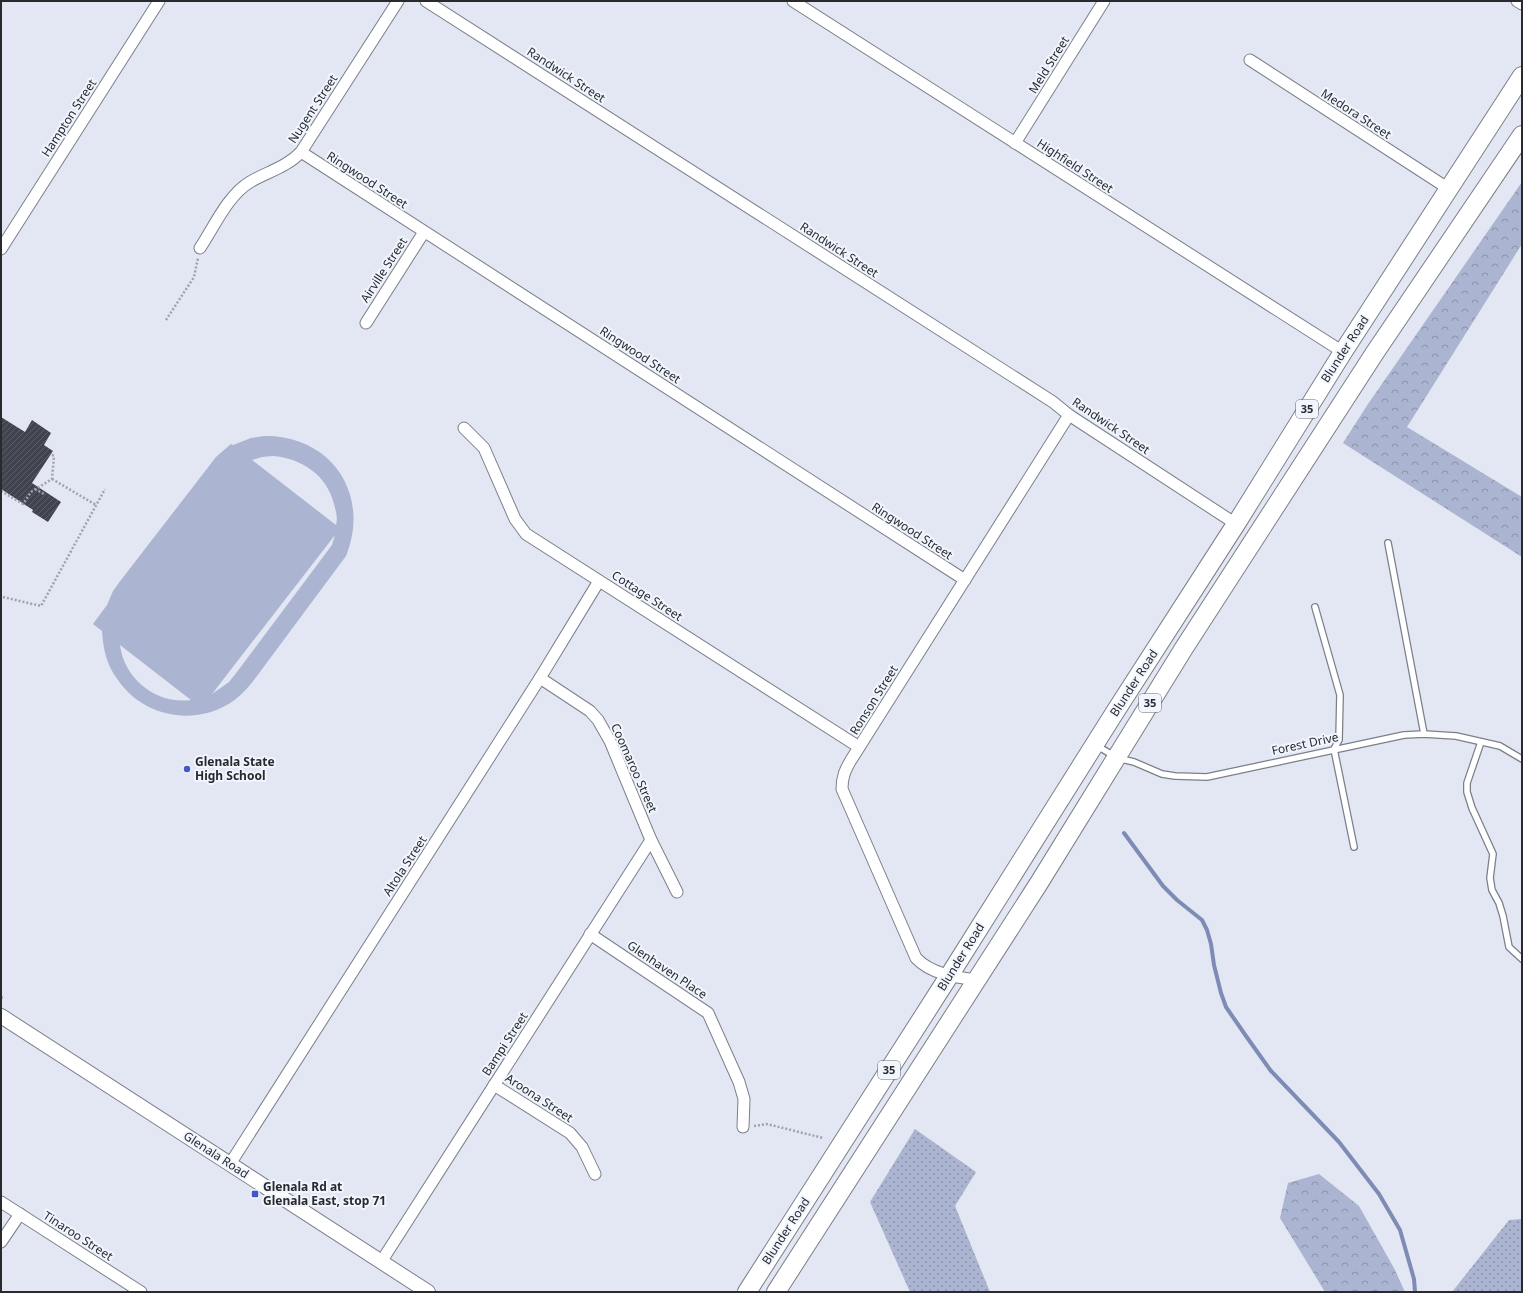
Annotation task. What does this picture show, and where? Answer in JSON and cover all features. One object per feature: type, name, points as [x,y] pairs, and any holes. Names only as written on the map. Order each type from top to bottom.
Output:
[{"type":"main road","name":"Blunder Road","points":[[747,1292],[1236,524],[1342,352],[1522,76]]},
{"type":"main road","name":"Blunder Road","points":[[776,1292],[977,980],[1117,758],[1184,648],[1366,367],[1521,137]]},
{"type":"street","name":"Hampton Street","points":[[1,249],[159,1]]},
{"type":"street","name":"Nugent Street","points":[[200,248],[232,198],[241,189],[250,182],[294,159],[301,152],[398,1]]},
{"type":"street","name":"Randwick Street","points":[[426,1],[1053,402],[1069,415],[1236,524]]},
{"type":"street","name":"Highfield Street","points":[[792,1],[1342,352]]},
{"type":"street","name":"Meld Street","points":[[1015,143],[1104,1]]},
{"type":"street","points":[[1517,1],[1522,4]]},
{"type":"street","name":"Medora Street","points":[[1250,60],[1449,189]]},
{"type":"street","name":"Ringwood Street","points":[[301,152],[965,580]]},
{"type":"street","name":"Airville Street","points":[[366,323],[424,232]]},
{"type":"street","name":"Ronson Street","points":[[977,980],[949,976],[922,964],[914,954],[842,789],[844,772],[1069,415]]},
{"type":"street","name":"Cottage Street","points":[[464,428],[484,448],[515,519],[526,534],[859,747]]},
{"type":"street","name":"Altola Street","points":[[230,1164],[540,678],[599,581]]},
{"type":"street","name":"Coomaroo Street","points":[[540,678],[590,710],[598,720],[610,741],[651,840],[677,892]]},
{"type":"street","name":"Bampi Street","points":[[381,1262],[651,840]]},
{"type":"street","name":"Glenhaven Place","points":[[590,934],[708,1013],[739,1082],[744,1099],[743,1127]]},
{"type":"street","name":"Glenala Road","points":[[2,1017],[428,1292]]},
{"type":"street","name":"Aroona Street","points":[[494,1085],[570,1133],[582,1147],[595,1174]]},
{"type":"street","name":"Tinaroo Street","points":[[1,1202],[141,1292]]},
{"type":"street","points":[[1,1242],[20,1214]]},
{"type":"lane","points":[[1388,543],[1424,734]]},
{"type":"lane","points":[[1315,607],[1340,695],[1339,740],[1334,749],[1354,847]]},
{"type":"lane","name":"Forest Drive","points":[[1095,744],[1117,758],[1134,762],[1162,774],[1175,776],[1207,777],[1404,735],[1424,734],[1456,736],[1500,746],[1522,759]]},
{"type":"lane","points":[[1481,742],[1467,783],[1467,792],[1472,808],[1493,854],[1490,878],[1492,890],[1499,903],[1503,916],[1509,947],[1522,960]]},
{"type":"path","points":[[166,320],[194,277],[200,248]]},
{"type":"path","points":[[51,454],[54,456],[52,479]]},
{"type":"path","points":[[1,491],[23,504],[29,491],[36,489],[52,479]]},
{"type":"path","points":[[52,479],[96,505]]},
{"type":"path","points":[[36,489],[44,494]]},
{"type":"path","points":[[3,597],[41,606],[105,489]]},
{"type":"path","points":[[743,1127],[767,1124],[823,1138]]},
{"type":"green space","points":[[1522,182],[1522,244],[1407,427],[1522,497],[1522,557],[1343,443],[1368,404]]},
{"type":"green space","points":[[264,436],[288,438],[309,446],[326,457],[340,472],[349,491],[353,511],[352,533],[346,556],[254,680],[237,698],[229,704],[211,712],[181,716],[166,713],[139,701],[128,692],[118,680],[114,675],[106,657],[102,631],[93,624],[107,605],[113,591],[121,580],[216,457],[231,444],[233,445],[251,438]],"holes":[[[273,456],[283,457],[303,464],[319,477],[331,494],[337,520],[336,525],[252,460]],[[335,535],[332,545],[237,672],[229,682],[212,694]],[[120,645],[191,700],[178,700],[155,694],[135,679],[128,669]]]},
{"type":"green space","points":[[915,1129],[976,1172],[955,1206],[990,1292],[910,1292],[870,1202]]},
{"type":"green space","points":[[1319,1174],[1359,1206],[1395,1270],[1405,1292],[1325,1292],[1280,1218],[1288,1183]]},
{"type":"green space","points":[[1522,1219],[1522,1292],[1452,1292],[1509,1220]]},
{"type":"building","points":[[1,417],[25,432],[32,420],[51,433],[44,445],[53,451],[32,483],[61,502],[48,522],[32,512],[33,510],[1,489]]},
{"type":"waterway","points":[[1124,833],[1163,886],[1177,900],[1202,920],[1211,944],[1214,965],[1226,1007],[1246,1036],[1271,1071],[1339,1142],[1379,1194],[1400,1230],[1414,1279],[1415,1292]]},
{"type":"place","name":"Glenala State High School","points":[[187,769]]},
{"type":"place","name":"Glenala Rd at Glenala East, stop 71","points":[[255,1194]]}]
